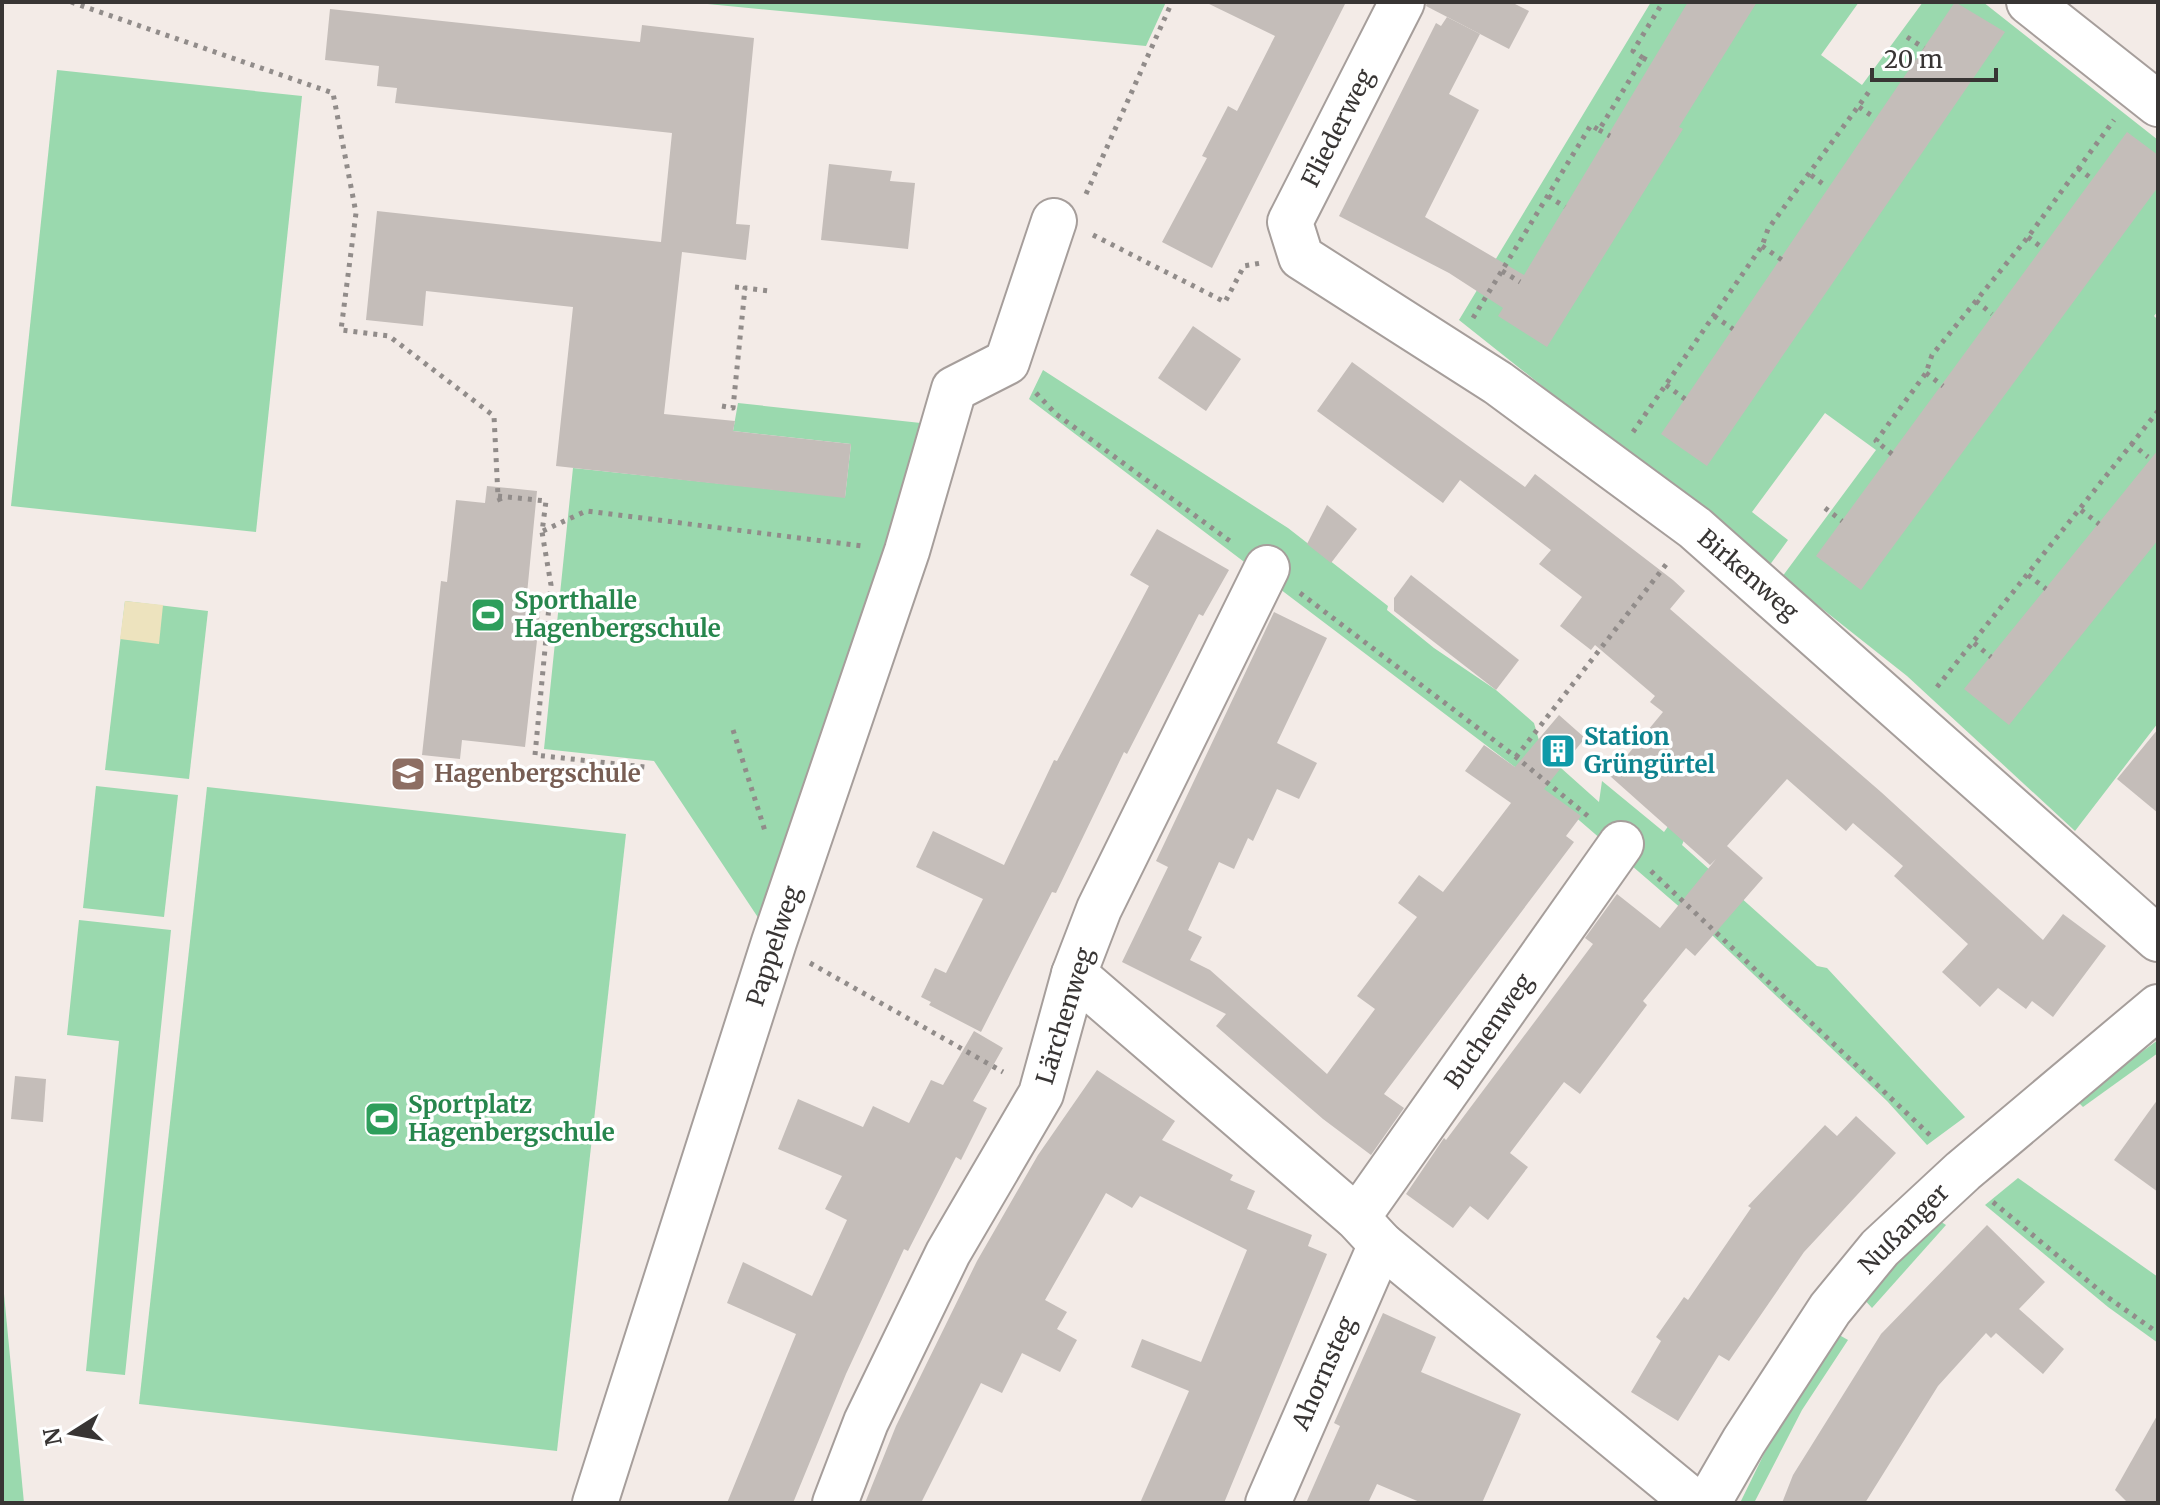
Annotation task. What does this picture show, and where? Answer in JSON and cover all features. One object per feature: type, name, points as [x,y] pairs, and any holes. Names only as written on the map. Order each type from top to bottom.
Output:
[{"type":"street","name":"Fliederweg","points":[[1301,257],[1290,222],[1402,2]]},
{"type":"street","points":[[2029,2],[2148,96]]},
{"type":"street","points":[[1007,362],[1063,223]]},
{"type":"street","name":"Birkenweg","points":[[1301,257],[1451,353],[1695,528],[2158,939]]},
{"type":"street","name":"Pappelweg","points":[[595,1503],[774,942],[907,551],[954,389],[1007,362]]},
{"type":"street","name":"Lärchenweg","points":[[835,1503],[866,1422],[948,1253],[1041,1094],[1074,974],[1099,909],[1267,568]]},
{"type":"street","name":"Buchenweg","points":[[1369,1231],[1621,844]]},
{"type":"street","points":[[1074,974],[1369,1231],[1695,1503]]},
{"type":"street","name":"Nußanger","points":[[1708,1503],[1744,1441],[1830,1309],[1880,1248],[1963,1171],[2158,1007]]},
{"type":"street","name":"Ahornsteg","points":[[1268,1503],[1369,1231]]},
{"type":"path","points":[[71,2],[333,93],[356,213],[341,330],[389,336],[494,416],[498,496],[502,505]]},
{"type":"path","points":[[1172,2],[1063,223],[1225,302],[1244,266],[1301,257]]},
{"type":"path","points":[[1651,62],[1633,51],[1663,2]]},
{"type":"path","points":[[1907,37],[1924,48]]},
{"type":"path","points":[[1599,130],[1643,58]]},
{"type":"path","points":[[1610,466],[1762,246],[1768,229],[1803,180],[1811,175],[1871,89]]},
{"type":"path","points":[[1892,454],[1876,441],[1926,373],[1932,355],[2028,237],[2078,168],[2148,96]]},
{"type":"path","points":[[1859,107],[1875,118]]},
{"type":"path","points":[[1451,353],[1591,125],[1610,136]]},
{"type":"path","points":[[2078,168],[2092,179]]},
{"type":"path","points":[[1811,175],[1827,187]]},
{"type":"path","points":[[1548,196],[1565,207]]},
{"type":"path","points":[[2028,237],[2041,247]]},
{"type":"path","points":[[1762,246],[1782,260]]},
{"type":"path","points":[[1502,271],[1520,282]]},
{"type":"path","points":[[735,287],[770,291]]},
{"type":"path","points":[[722,406],[733,408],[745,288]]},
{"type":"path","points":[[1976,301],[1992,314]]},
{"type":"path","points":[[1714,316],[1733,329]]},
{"type":"path","points":[[1007,362],[1056,414],[1267,568],[1516,757],[1621,844],[1935,1139],[1991,1201],[2094,1287],[2158,1333]]},
{"type":"path","points":[[1926,373],[1943,386]]},
{"type":"path","points":[[1666,385],[1685,399]]},
{"type":"path","points":[[1912,719],[2081,510],[2081,503],[2158,411]]},
{"type":"path","points":[[2131,443],[2148,457]]},
{"type":"path","points":[[498,496],[546,501],[542,532],[551,585],[535,755],[645,767]]},
{"type":"path","points":[[1825,508],[1842,521]]},
{"type":"path","points":[[2081,510],[2099,524]]},
{"type":"path","points":[[542,532],[586,511],[907,551]]},
{"type":"path","points":[[1516,757],[1695,528]]},
{"type":"path","points":[[2028,575],[2046,589]]},
{"type":"path","points":[[1974,643],[1991,657]]},
{"type":"path","points":[[733,730],[770,845]]},
{"type":"path","points":[[774,942],[1041,1094]]},
{"type":"green space","points":[[687,2],[1166,2],[1146,46]]},
{"type":"green space","points":[[1651,2],[1859,2],[1821,55],[1862,85],[1923,2],[1983,2],[2158,140],[2158,311],[2154,316],[2158,320],[2158,723],[2075,831],[1907,676],[1782,577],[1876,450],[1825,413],[1752,512],[1788,540],[1769,566],[1459,320]]},
{"type":"green space","points":[[57,70],[302,96],[256,532],[11,506]]},
{"type":"green space","points":[[1043,370],[1288,528],[1388,606],[1387,610],[1434,648],[1496,690],[1534,723],[1542,751],[1599,802],[1602,781],[1664,832],[1669,825],[1684,840],[1682,845],[1817,966],[1827,968],[1965,1117],[1927,1145],[1887,1101],[1712,935],[1536,783],[1029,399]]},
{"type":"green space","points":[[738,403],[930,424],[761,922],[654,761],[544,749],[573,468],[845,497],[851,444],[733,431]]},
{"type":"green space","points":[[125,601],[208,611],[189,779],[105,770]]},
{"type":"green space","points":[[96,786],[178,795],[164,917],[83,908]]},
{"type":"green space","name":"Sportplatz Hagenbergschule","points":[[207,787],[626,834],[557,1451],[139,1404]]},
{"type":"green space","points":[[79,920],[171,930],[125,1375],[86,1371],[119,1041],[67,1035]]},
{"type":"green space","points":[[2158,1040],[2158,1053],[2083,1107],[2076,1100]]},
{"type":"green space","points":[[2018,1178],[2158,1277],[2158,1343],[2108,1307],[1985,1205]]},
{"type":"green space","points":[[1935,1218],[1946,1225],[1872,1308],[1863,1298]]},
{"type":"green space","points":[[2,1273],[24,1503],[2,1503]]},
{"type":"green space","points":[[1834,1332],[1848,1340],[1802,1410],[1754,1503],[1740,1503],[1789,1403]]},
{"type":"sand","points":[[125,601],[163,605],[159,644],[120,639]]},
{"type":"building","points":[[1205,2],[1346,2],[1212,268],[1162,242],[1207,158],[1202,156],[1228,106],[1237,111],[1275,36]]},
{"type":"building","points":[[1427,2],[1511,2],[1529,11],[1509,49],[1426,6]]},
{"type":"building","points":[[1688,2],[1757,2],[1679,127],[1683,129],[1547,347],[1498,316],[1503,308],[1449,273],[1339,216],[1436,23],[1441,26],[1447,17],[1480,34],[1449,94],[1479,110],[1425,217],[1524,275]]},
{"type":"building","points":[[1955,2],[2005,32],[1707,466],[1661,434]]},
{"type":"building","points":[[330,9],[640,42],[642,25],[754,38],[736,224],[750,225],[746,260],[682,252],[664,414],[735,421],[733,431],[851,444],[845,498],[556,466],[573,307],[426,291],[423,326],[366,320],[377,211],[661,242],[672,133],[395,103],[397,88],[377,86],[379,66],[325,60]]},
{"type":"building","points":[[2127,132],[2158,155],[2158,187],[1861,590],[1816,556]]},
{"type":"building","points":[[829,164],[892,171],[890,181],[915,183],[908,249],[821,240]]},
{"type":"building","points":[[1193,326],[1241,359],[1206,411],[1158,378]]},
{"type":"building","points":[[1352,362],[1525,487],[1535,474],[1673,580],[1685,591],[1670,609],[1881,792],[2043,940],[2063,914],[2106,946],[2053,1017],[2032,1001],[2026,1009],[1998,988],[1980,1007],[1942,972],[1968,944],[1894,876],[1903,866],[1853,823],[1846,831],[1787,779],[1727,846],[1763,878],[1695,956],[1686,948],[1643,1001],[1647,1005],[1580,1094],[1564,1082],[1510,1153],[1528,1167],[1488,1220],[1470,1206],[1453,1228],[1406,1194],[1444,1138],[1446,1140],[1593,944],[1585,938],[1617,894],[1660,928],[1716,859],[1710,865],[1610,776],[1663,712],[1650,702],[1655,696],[1595,645],[1591,650],[1560,626],[1582,597],[1539,564],[1551,550],[1460,480],[1443,503],[1317,411]]},
{"type":"building","points":[[2158,450],[2158,540],[2009,725],[1964,689]]},
{"type":"building","name":"Sporthalle Hagenbergschule","points":[[487,486],[537,491],[527,594],[542,596],[525,747],[462,740],[460,759],[422,755],[441,581],[447,582],[456,500],[485,503]]},
{"type":"building","points":[[1327,505],[1357,529],[1331,563],[1307,544]]},
{"type":"building","points":[[1157,529],[1229,570],[1203,616],[1199,614],[1127,754],[1124,752],[1056,893],[1052,892],[981,1032],[929,1005],[931,1002],[921,997],[935,968],[946,973],[983,899],[916,867],[933,831],[1004,865],[1054,760],[1057,761],[1149,586],[1130,575]]},
{"type":"building","points":[[1411,575],[1519,660],[1496,690],[1394,611],[1394,598]]},
{"type":"building","points":[[1274,612],[1327,638],[1277,743],[1317,763],[1299,799],[1277,789],[1253,841],[1248,838],[1234,869],[1219,862],[1188,930],[1202,937],[1190,960],[1210,970],[1327,1074],[1375,1009],[1357,996],[1417,917],[1398,903],[1419,875],[1443,892],[1511,803],[1465,771],[1484,745],[1515,767],[1559,715],[1585,738],[1544,789],[1581,816],[1566,836],[1574,842],[1384,1094],[1404,1108],[1371,1155],[1323,1119],[1216,1026],[1226,1014],[1122,962],[1168,867],[1156,861]]},
{"type":"building","points":[[2158,729],[2158,813],[2117,779]]},
{"type":"building","points":[[974,1031],[1003,1048],[973,1101],[987,1108],[961,1160],[956,1157],[908,1251],[904,1249],[846,1374],[793,1503],[727,1503],[796,1334],[727,1303],[743,1262],[812,1296],[847,1220],[825,1209],[842,1176],[778,1149],[798,1099],[863,1127],[873,1106],[909,1123],[931,1080],[943,1085]]},
{"type":"building","points":[[1097,1070],[1175,1121],[1162,1140],[1233,1175],[1230,1180],[1255,1191],[1247,1209],[1312,1235],[1308,1246],[1327,1254],[1224,1503],[1140,1503],[1189,1391],[1131,1367],[1142,1339],[1201,1362],[1247,1250],[1140,1196],[1132,1208],[1106,1193],[1045,1300],[1067,1312],[1057,1329],[1077,1340],[1060,1372],[1022,1353],[1002,1393],[981,1383],[921,1503],[865,1503],[896,1426],[977,1261],[1038,1155]]},
{"type":"building","points":[[15,1076],[46,1079],[43,1122],[11,1119]]},
{"type":"building","points":[[2158,1099],[2158,1192],[2114,1160]]},
{"type":"building","points":[[1856,1116],[1896,1153],[1804,1252],[1729,1361],[1719,1355],[1678,1421],[1631,1392],[1661,1341],[1656,1337],[1684,1297],[1688,1300],[1751,1208],[1748,1206],[1825,1125],[1837,1136]]},
{"type":"building","points":[[1987,1225],[2045,1282],[2019,1309],[2064,1349],[2043,1374],[1996,1333],[1991,1338],[1986,1333],[1938,1386],[1865,1503],[1782,1503],[1793,1475],[1881,1334]]},
{"type":"building","points":[[1383,1313],[1436,1337],[1421,1372],[1521,1414],[1482,1503],[1422,1503],[1377,1484],[1368,1503],[1306,1503],[1340,1426],[1334,1423]]},
{"type":"building","points":[[2158,1414],[2158,1503],[2128,1503],[2115,1490]]},
{"type":"place","name":"Sporthalle Hagenbergschule","points":[[488,615]]},
{"type":"place","name":"Station Grüngürtel","points":[[1558,751]]},
{"type":"place","name":"Hagenbergschule","points":[[408,774]]},
{"type":"place","name":"Sportplatz Hagenbergschule","points":[[382,1119]]}]
